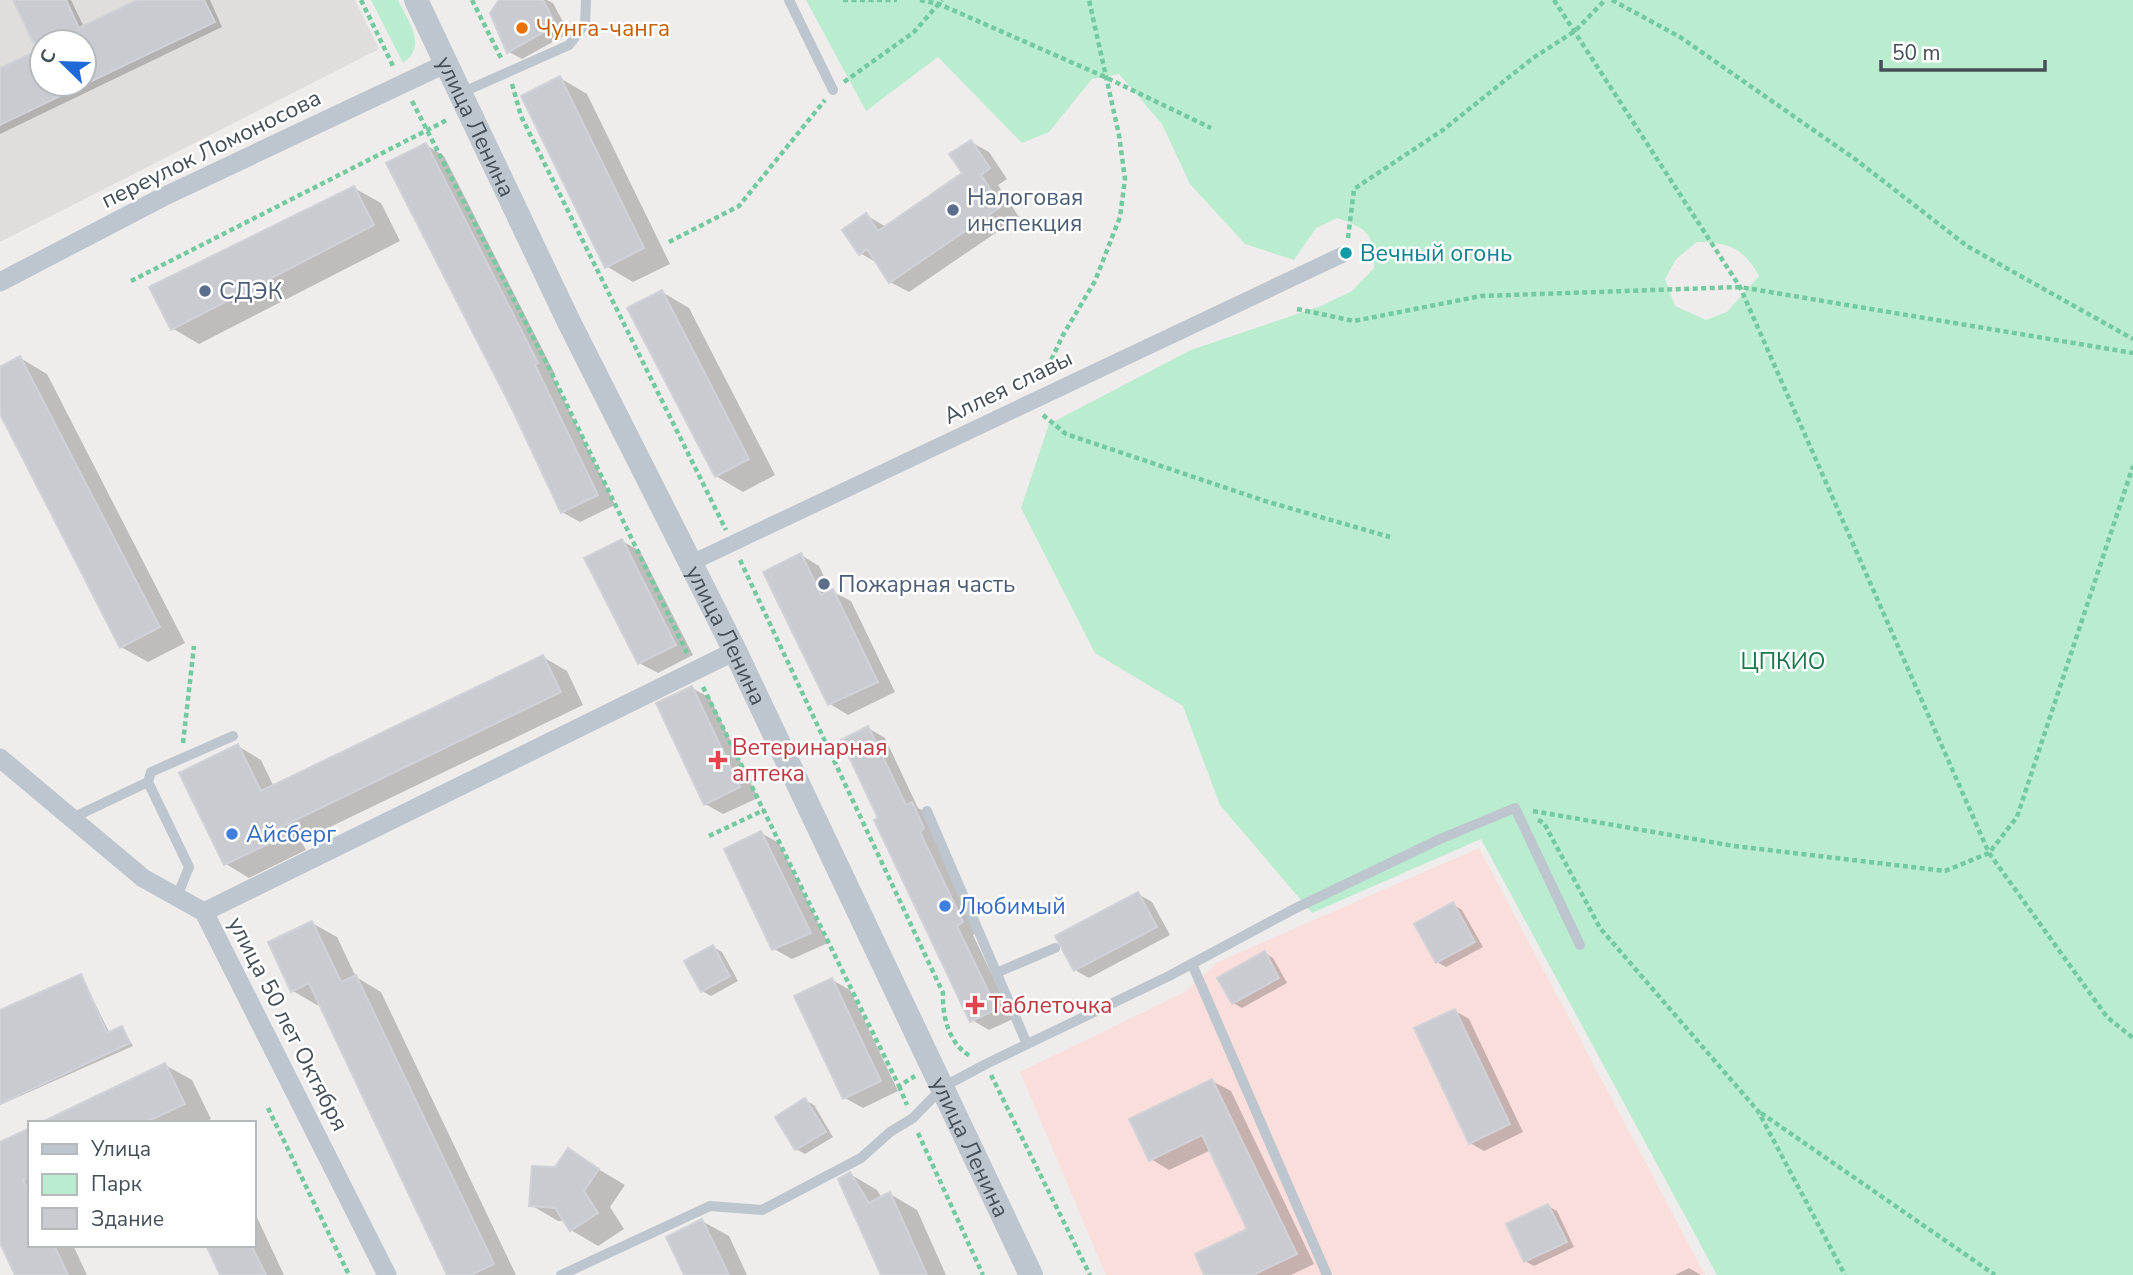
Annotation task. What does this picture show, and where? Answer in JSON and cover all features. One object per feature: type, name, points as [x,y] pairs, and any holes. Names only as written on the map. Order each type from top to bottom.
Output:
[{"type":"street","name":"улица Ленина","points":[[416,0],[689,564],[735,650],[1031,1275]]},
{"type":"street","name":"переулок Ломоносова","points":[[0,282],[163,197],[445,64]]},
{"type":"street","name":"Аллея славы","points":[[689,564],[732,541],[1346,253]]},
{"type":"street","points":[[204,912],[735,650]]},
{"type":"street","name":"улица 50 лет Октября","points":[[0,758],[143,878],[204,912],[387,1275]]},
{"type":"lane","points":[[464,102],[508,71],[569,45],[585,23],[586,0]]},
{"type":"lane","points":[[789,0],[833,90]]},
{"type":"lane","points":[[177,897],[190,867],[148,782],[151,772],[233,736]]},
{"type":"lane","points":[[72,818],[148,782]]},
{"type":"lane","points":[[561,1275],[710,1206],[762,1210],[862,1158],[890,1132],[913,1118],[938,1076],[986,1064],[1192,964],[1318,897],[1440,839],[1515,808],[1580,945]]},
{"type":"lane","points":[[927,811],[1027,1044]]},
{"type":"lane","points":[[996,973],[1055,948]]},
{"type":"lane","points":[[1192,964],[1327,1275]]},
{"type":"path","points":[[361,0],[402,85],[428,130],[552,374],[899,1086],[938,1076],[960,1050]]},
{"type":"path","points":[[472,0],[508,71],[521,116],[732,541],[943,993],[942,1013],[960,1050],[986,1064],[1090,1275]]},
{"type":"path","points":[[843,0],[897,0]]},
{"type":"path","points":[[920,0],[941,2],[1211,128]]},
{"type":"path","points":[[1554,0],[1740,287],[1989,853],[2107,1017],[2133,1038]]},
{"type":"path","points":[[1346,253],[1354,189],[1443,130],[1532,58],[1575,31],[1605,0]]},
{"type":"path","points":[[1612,0],[1691,44],[1855,159],[1967,246],[2133,339]]},
{"type":"path","points":[[669,242],[739,206],[833,90],[914,32],[941,2]]},
{"type":"path","points":[[502,94],[513,89]]},
{"type":"path","points":[[131,281],[428,130],[464,102]]},
{"type":"path","points":[[1297,309],[1354,321],[1481,296],[1740,287],[2133,353]]},
{"type":"path","points":[[1515,808],[1734,846],[1945,871],[1989,853],[2017,817],[2133,466]]},
{"type":"path","points":[[181,758],[194,646]]},
{"type":"path","points":[[1515,808],[1544,823],[1600,928],[1758,1111],[1845,1275]]},
{"type":"path","points":[[709,836],[764,810]]},
{"type":"path","points":[[268,1108],[349,1275]]},
{"type":"path","points":[[1758,1111],[1995,1275]]},
{"type":"path","points":[[913,1118],[983,1275]]},
{"type":"shaded area","points":[[0,0],[355,0],[379,49],[0,242]]},
{"type":"shaded area","points":[[1479,848],[1705,1275],[1106,1275],[1020,1072],[1185,992],[1218,962]]},
{"type":"green space","points":[[371,0],[398,0],[407,16],[415,41],[414,49],[403,63]]},
{"type":"green space","name":"ЦПКИО","points":[[806,0],[2133,0],[2133,1275],[1717,1275],[1481,839],[1312,913],[1220,805],[1183,706],[1095,653],[1021,508],[1049,424],[1191,350],[1321,306],[1352,291],[1374,268],[1373,248],[1368,235],[1356,226],[1337,218],[1316,228],[1294,260],[1245,244],[1190,184],[1162,124],[1119,74],[1092,79],[1049,132],[1022,143],[938,57],[866,111]],"holes":[[[1697,242],[1734,248],[1747,259],[1759,276],[1727,312],[1706,320],[1675,306],[1665,279],[1676,259]]]},
{"type":"building","points":[[13,0],[66,0],[79,28],[28,28],[28,32]]},
{"type":"building","points":[[137,0],[204,0],[215,22],[98,78],[98,28],[79,28]]},
{"type":"building","name":"Чунга-чанга","points":[[499,0],[543,0],[556,25],[507,53],[490,13]]},
{"type":"building","points":[[28,55],[28,98],[56,98],[0,125],[0,68]]},
{"type":"building","points":[[560,76],[644,248],[605,268],[521,96]]},
{"type":"building","name":"Налоговая инспекция","points":[[971,140],[990,168],[981,175],[1002,206],[889,283],[867,249],[859,255],[842,230],[866,213],[878,231],[962,173],[949,154]]},
{"type":"building","points":[[426,143],[538,363],[535,365],[598,495],[561,513],[513,411],[386,163]]},
{"type":"building","points":[[354,186],[374,225],[171,330],[149,287]]},
{"type":"building","points":[[662,290],[749,459],[715,477],[627,308]]},
{"type":"building","points":[[20,356],[160,627],[120,648],[0,414],[0,367]]},
{"type":"building","points":[[622,539],[676,645],[638,664],[584,558]]},
{"type":"building","points":[[801,553],[821,595],[833,589],[878,682],[828,705],[763,572]]},
{"type":"building","points":[[543,655],[561,692],[279,828],[283,837],[224,865],[179,773],[238,744],[261,791]]},
{"type":"building","points":[[692,686],[740,787],[704,805],[656,703]]},
{"type":"building","points":[[868,726],[906,805],[912,802],[924,828],[920,832],[963,922],[957,926],[997,1009],[970,1022],[874,820],[878,818],[841,740]]},
{"type":"building","points":[[761,831],[811,933],[772,950],[724,849]]},
{"type":"building","points":[[1138,892],[1157,927],[1074,971],[1055,936]]},
{"type":"building","points":[[1453,902],[1475,942],[1436,963],[1414,924]]},
{"type":"building","points":[[312,921],[341,982],[356,975],[494,1264],[471,1275],[447,1275],[309,983],[291,992],[268,942]]},
{"type":"building","points":[[713,945],[730,976],[701,992],[684,961]]},
{"type":"building","points":[[1265,951],[1279,978],[1232,1004],[1217,978]]},
{"type":"building","points":[[81,974],[107,1033],[122,1026],[130,1043],[0,1104],[0,1010]]},
{"type":"building","points":[[832,978],[881,1081],[843,1099],[794,996]]},
{"type":"building","points":[[1455,1009],[1510,1124],[1469,1144],[1414,1028]]},
{"type":"building","points":[[165,1063],[185,1104],[148,1121],[44,1121]]},
{"type":"building","points":[[1212,1079],[1297,1254],[1253,1275],[1204,1275],[1195,1254],[1247,1229],[1202,1135],[1149,1161],[1129,1119]]},
{"type":"building","points":[[805,1098],[826,1132],[795,1150],[775,1117]]},
{"type":"building","points":[[28,1129],[28,1178],[23,1180],[28,1190],[28,1247],[55,1247],[68,1275],[15,1275],[0,1243],[0,1142]]},
{"type":"building","points":[[568,1148],[599,1169],[584,1191],[598,1213],[570,1231],[555,1208],[529,1206],[532,1166],[555,1167]]},
{"type":"building","points":[[850,1172],[869,1203],[890,1192],[927,1275],[881,1275],[838,1179]]},
{"type":"building","points":[[1548,1204],[1567,1242],[1524,1262],[1506,1224]]},
{"type":"building","points":[[702,1219],[729,1275],[684,1275],[666,1237]]},
{"type":"building","points":[[207,1247],[252,1247],[266,1275],[220,1275]]},
{"type":"place","name":"Чунга-чанга","points":[[522,28]]},
{"type":"place","name":"Налоговая инспекция","points":[[953,210]]},
{"type":"place","name":"Вечный огонь","points":[[1346,253]]},
{"type":"place","name":"СДЭК","points":[[205,291]]},
{"type":"place","name":"Пожарная часть","points":[[824,584]]},
{"type":"place","name":"Ветеринарная аптека","points":[[718,760]]},
{"type":"place","name":"Айсберг","points":[[232,834]]},
{"type":"place","name":"Любимый","points":[[945,906]]},
{"type":"place","name":"Таблеточка","points":[[975,1005]]}]
